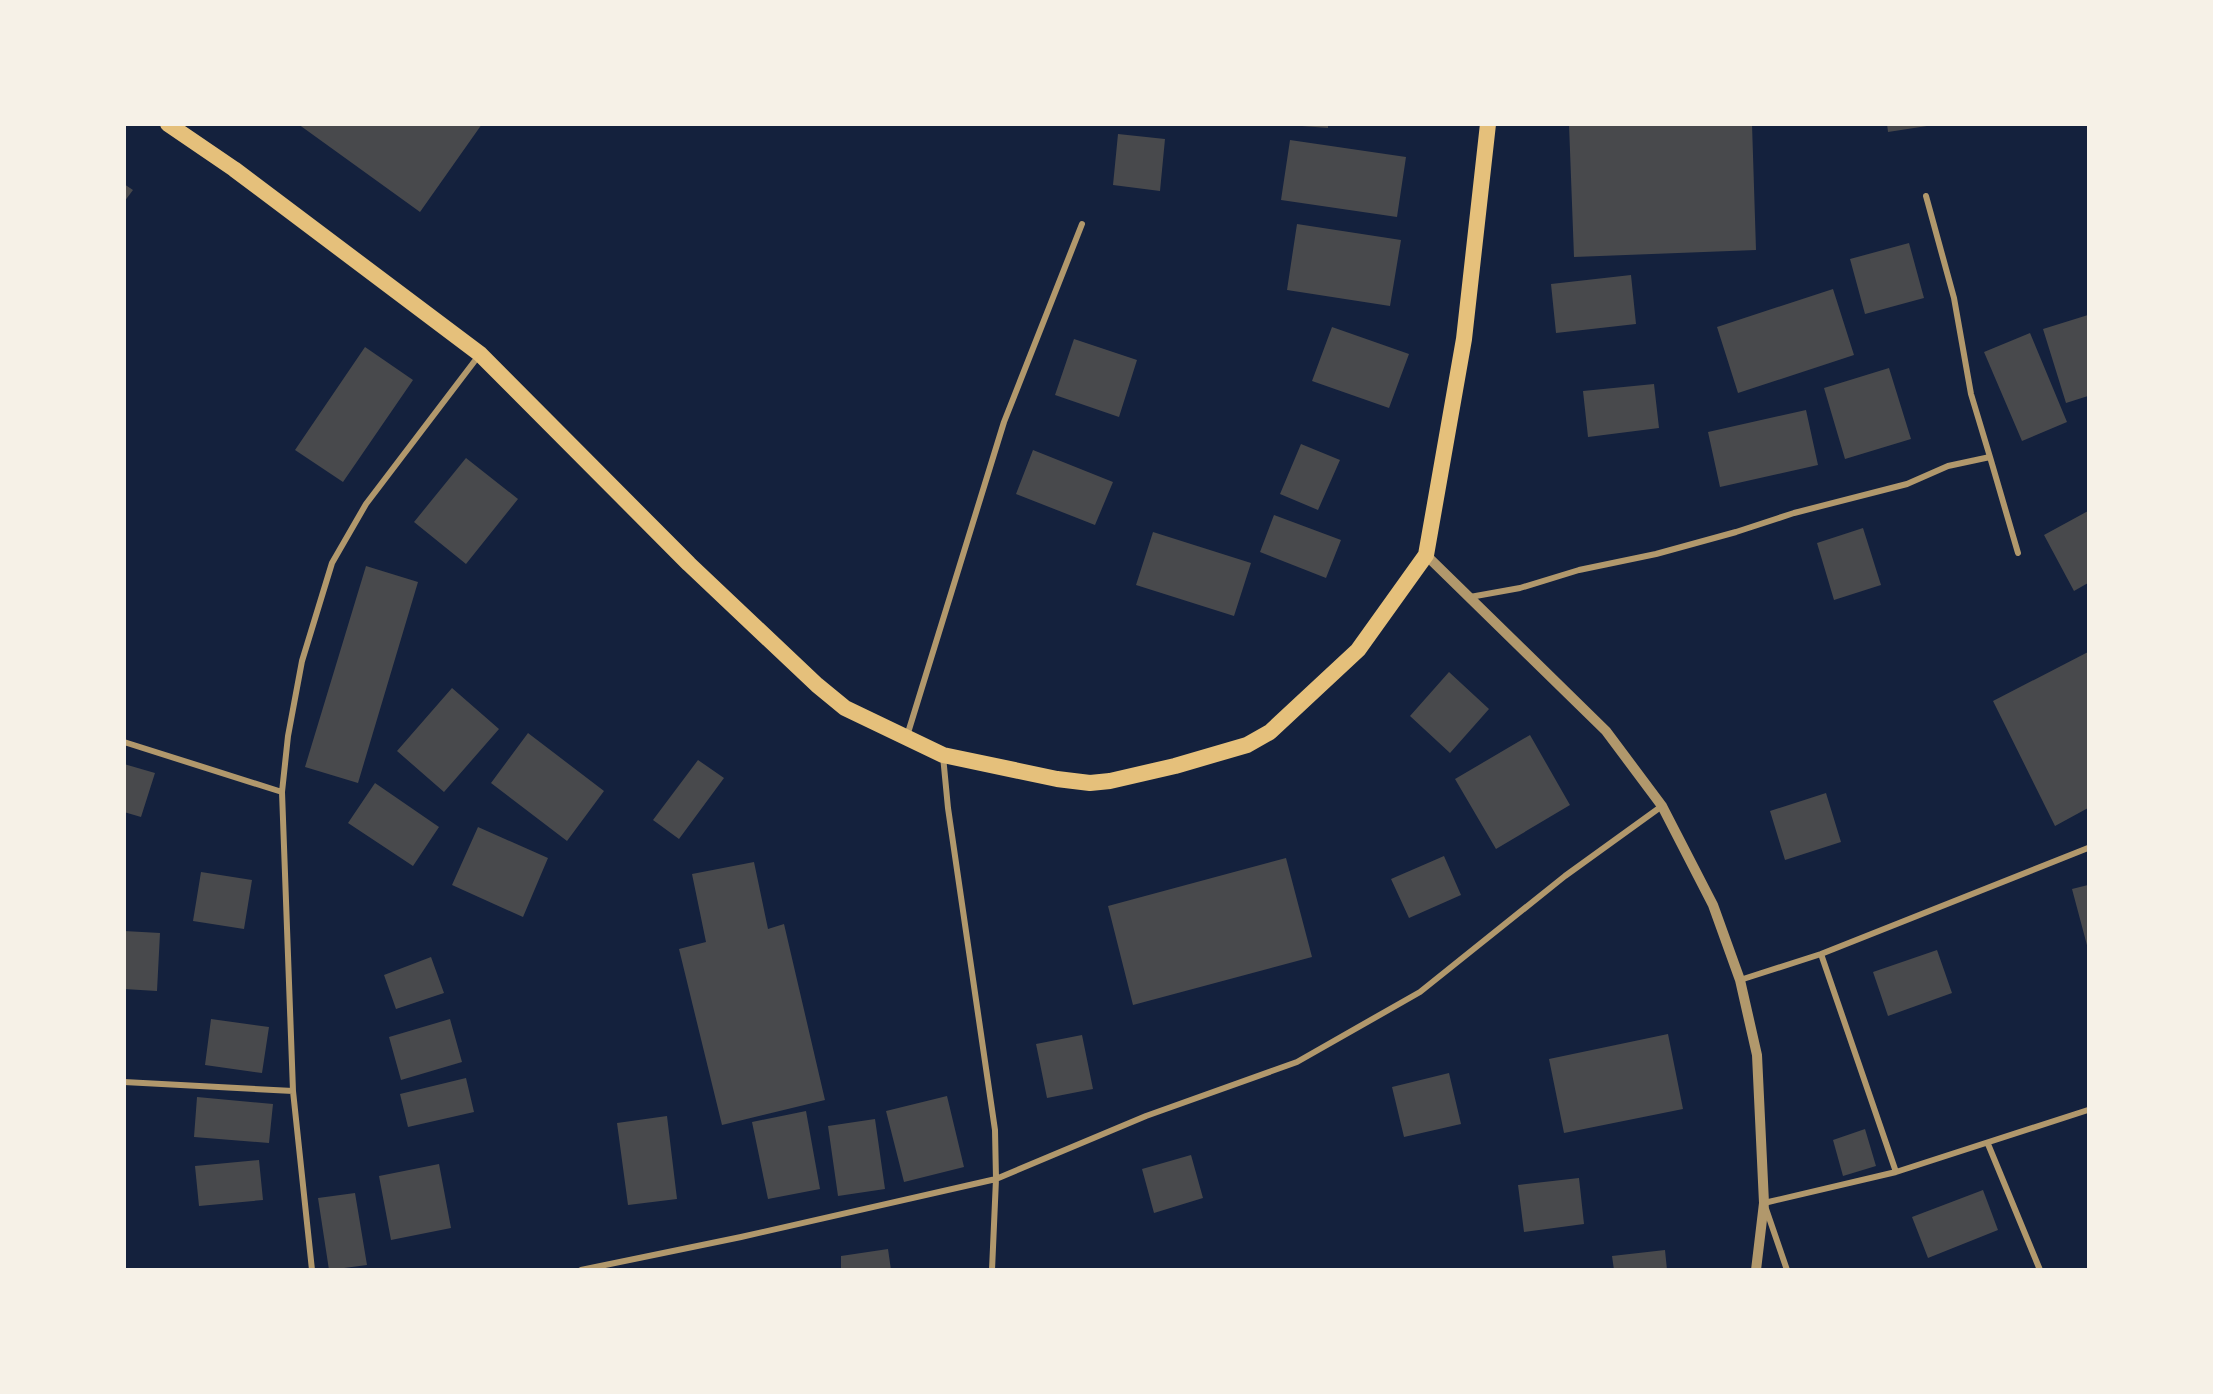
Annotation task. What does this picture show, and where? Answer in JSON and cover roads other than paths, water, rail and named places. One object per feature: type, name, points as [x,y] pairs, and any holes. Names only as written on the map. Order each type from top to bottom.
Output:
[{"type":"highway","points":[[168,124],[234,169],[480,354],[689,564],[817,685],[845,708],[943,755],[1057,779],[1090,783],[1110,781],[1174,766],[1246,745],[1270,732],[1358,650],[1426,555],[1464,339],[1488,124]]},
{"type":"street","points":[[1926,196],[1954,298],[1971,394],[2018,553]]},
{"type":"street","points":[[906,739],[1004,422],[1082,224]]},
{"type":"street","points":[[312,1269],[293,1092],[282,792],[288,736],[302,661],[332,563],[366,504],[480,354]]},
{"type":"street","points":[[1469,597],[1520,588],[1579,570],[1656,554],[1794,513],[1906,484],[1948,466],[1990,457]]},
{"type":"street","points":[[1426,555],[1606,731],[1662,807],[1713,905],[1740,980],[1757,1055],[1764,1203],[1756,1269]]},
{"type":"street","points":[[124,742],[282,792]]},
{"type":"street","points":[[943,755],[948,808],[995,1130],[996,1179],[992,1269]]},
{"type":"street","points":[[581,1269],[741,1237],[996,1179],[1146,1116],[1297,1062],[1420,992],[1565,876],[1662,807]]},
{"type":"street","points":[[1740,980],[1821,954],[2088,848]]},
{"type":"street","points":[[1821,954],[1896,1172]]},
{"type":"street","points":[[124,1082],[293,1092]]},
{"type":"street","points":[[1764,1203],[1896,1172],[2088,1110]]},
{"type":"street","points":[[1988,1144],[2040,1269]]},
{"type":"street","points":[[1764,1203],[1787,1269]]}]
